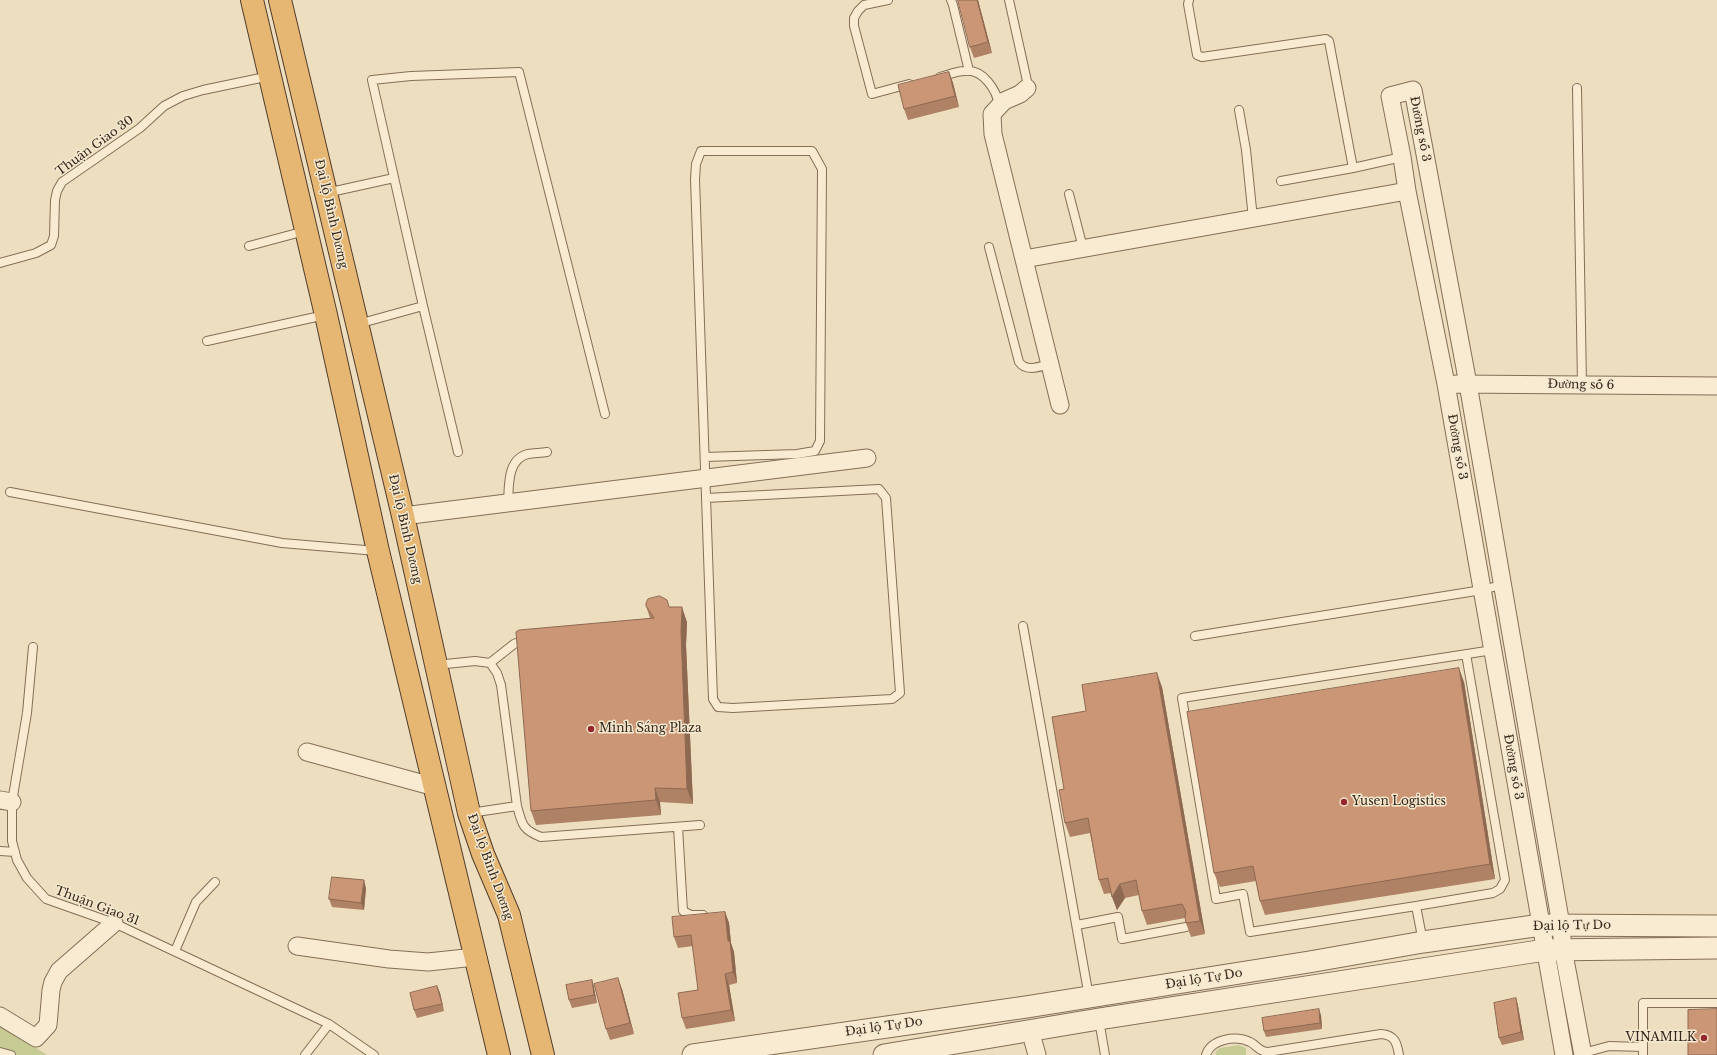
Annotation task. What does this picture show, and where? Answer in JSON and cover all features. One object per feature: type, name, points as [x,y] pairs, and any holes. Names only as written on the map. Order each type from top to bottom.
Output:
[{"type":"highway","points":[[252,0],[326,315],[378,551],[499,1055]]},
{"type":"highway","name":"Đại lộ Bình Dương","points":[[280,0],[403,516],[469,813],[482,854],[509,915],[543,1055]]},
{"type":"street","points":[[1026,88],[1020,94],[1004,101],[992,114],[993,134],[1060,405]]},
{"type":"street","name":"Đường số 3","points":[[1551,925],[1493,650],[1446,384],[1407,191],[1390,96],[1413,90],[1468,384],[1502,585],[1551,925],[1564,1055]]},
{"type":"street","points":[[1024,259],[1407,191]]},
{"type":"street","name":"Đường số 6","points":[[1446,384],[1717,386]]},
{"type":"street","points":[[403,516],[867,458]]},
{"type":"street","points":[[306,752],[435,787]]},
{"type":"street","points":[[0,1016],[36,1038],[48,1025],[51,990],[53,982],[59,971],[114,923]]},
{"type":"street","name":"Đại lộ Tự Do","points":[[693,1055],[1089,997],[1309,962],[1423,942],[1551,925],[1717,926]]},
{"type":"street","points":[[297,946],[390,959],[428,962],[475,957]]},
{"type":"street","name":"Đại lộ Tự Do","points":[[884,1055],[1099,1019],[1554,949],[1717,948]]},
{"type":"street","name":"Đường số 3","points":[[1554,949],[1583,1054]]},
{"type":"street","points":[[1030,1030],[1037,1055]]},
{"type":"lane","points":[[888,0],[864,5],[854,18],[854,26],[872,94],[916,83]]},
{"type":"lane","points":[[951,0],[969,71]]},
{"type":"lane","points":[[1009,0],[1026,81],[1026,88]]},
{"type":"lane","points":[[1189,0],[1188,4],[1197,55],[1202,57],[1326,40],[1329,41],[1353,168]]},
{"type":"lane","points":[[931,79],[960,71],[969,71],[982,76],[996,93],[999,106]]},
{"type":"lane","points":[[458,452],[423,306],[372,80],[411,76],[519,72],[606,414]]},
{"type":"lane","name":"Thuận Giao 30","points":[[0,262],[36,253],[48,247],[54,236],[54,200],[62,182],[140,128],[164,106],[183,96],[203,90],[270,76]]},
{"type":"lane","points":[[1577,88],[1582,385]]},
{"type":"lane","points":[[1239,110],[1246,150],[1253,218]]},
{"type":"lane","points":[[705,457],[797,454],[815,451],[820,441],[822,169],[812,151],[701,151],[696,164],[706,498],[713,699],[718,707],[733,708],[892,699],[900,693],[886,498],[879,489],[706,498]]},
{"type":"lane","points":[[1281,181],[1353,168],[1402,157]]},
{"type":"lane","points":[[326,193],[394,178]]},
{"type":"lane","points":[[1069,194],[1083,248]]},
{"type":"lane","points":[[249,246],[306,231]]},
{"type":"lane","points":[[988,247],[1019,362],[1027,368],[1050,364]]},
{"type":"lane","points":[[357,324],[423,306]]},
{"type":"lane","points":[[207,341],[326,315]]},
{"type":"lane","points":[[508,503],[511,471],[517,460],[527,454],[548,452]]},
{"type":"lane","points":[[10,492],[282,543],[378,551]]},
{"type":"lane","points":[[1195,636],[1482,590],[1502,585]]},
{"type":"lane","points":[[1023,626],[1089,997]]},
{"type":"lane","points":[[436,666],[475,661],[490,662],[523,639],[536,637]]},
{"type":"lane","name":"Thuận Giao 31","points":[[33,647],[27,713],[6,801],[12,841],[17,860],[27,878],[46,899],[114,923],[329,1024],[374,1055]]},
{"type":"lane","points":[[1466,654],[1505,880],[1500,889],[1493,893],[1250,932],[1243,894],[1216,899],[1182,698],[1466,654],[1493,650]]},
{"type":"lane","points":[[490,662],[497,673],[501,686],[517,806],[520,818],[527,832],[541,837],[700,825]]},
{"type":"lane","points":[[469,813],[517,806]]},
{"type":"lane","points":[[678,827],[683,911],[691,915],[713,915]]},
{"type":"lane","points":[[0,851],[15,852]]},
{"type":"lane","points":[[175,951],[196,902],[215,882]]},
{"type":"lane","points":[[1416,906],[1423,942]]},
{"type":"lane","points":[[1077,924],[1118,918],[1122,939],[1186,927]]},
{"type":"lane","points":[[1583,1054],[1609,1046],[1643,1051],[1643,1003],[1717,1003]]},
{"type":"lane","points":[[1099,1019],[1105,1055]]},
{"type":"lane","points":[[305,1055],[329,1024]]},
{"type":"lane","points":[[1206,1055],[1209,1048],[1215,1043],[1236,1039],[1250,1042],[1263,1054],[1381,1034],[1390,1036],[1395,1040],[1399,1055]]},
{"type":"lane","points":[[0,1052],[11,1055]]},
{"type":"green space","points":[[0,1024],[47,1055],[0,1055]]},
{"type":"green space","points":[[1239,1045],[1246,1048],[1246,1055],[1216,1055],[1215,1052],[1220,1048]]},
{"type":"building","points":[[958,0],[977,0],[988,42],[970,47]]},
{"type":"building","points":[[949,72],[955,96],[904,109],[898,85]]},
{"type":"building","name":"Minh Sáng Plaza","points":[[660,596],[667,600],[669,607],[682,607],[681,631],[687,789],[655,788],[656,800],[531,811],[516,632],[519,630],[654,618],[646,606],[646,603],[648,599]]},
{"type":"building","name":"Yusen Logistics","points":[[1459,668],[1490,864],[1260,901],[1253,866],[1214,873],[1187,712]]},
{"type":"building","points":[[1157,673],[1200,921],[1186,923],[1186,912],[1182,904],[1142,911],[1136,880],[1120,884],[1112,897],[1108,878],[1099,880],[1088,818],[1065,823],[1059,790],[1064,789],[1052,717],[1086,711],[1082,685]]},
{"type":"building","points":[[332,877],[364,880],[361,903],[329,899]]},
{"type":"building","points":[[725,912],[733,972],[725,974],[731,1010],[682,1018],[678,993],[698,990],[691,935],[674,937],[672,917]]},
{"type":"building","points":[[618,978],[630,1023],[606,1029],[594,984]]},
{"type":"building","points":[[592,980],[594,995],[569,1000],[566,985]]},
{"type":"building","points":[[437,986],[442,1004],[414,1010],[410,993]]},
{"type":"building","points":[[1516,998],[1521,1032],[1499,1038],[1494,1003]]},
{"type":"building","points":[[1319,1009],[1320,1023],[1264,1031],[1262,1018]]},
{"type":"building","name":"VINAMILK","points":[[1717,1009],[1717,1055],[1688,1055],[1688,1010]]},
{"type":"place","name":"Minh Sáng Plaza","points":[[591,729]]},
{"type":"place","name":"Yusen Logistics","points":[[1344,802]]},
{"type":"place","name":"VINAMILK","points":[[1704,1038]]}]
